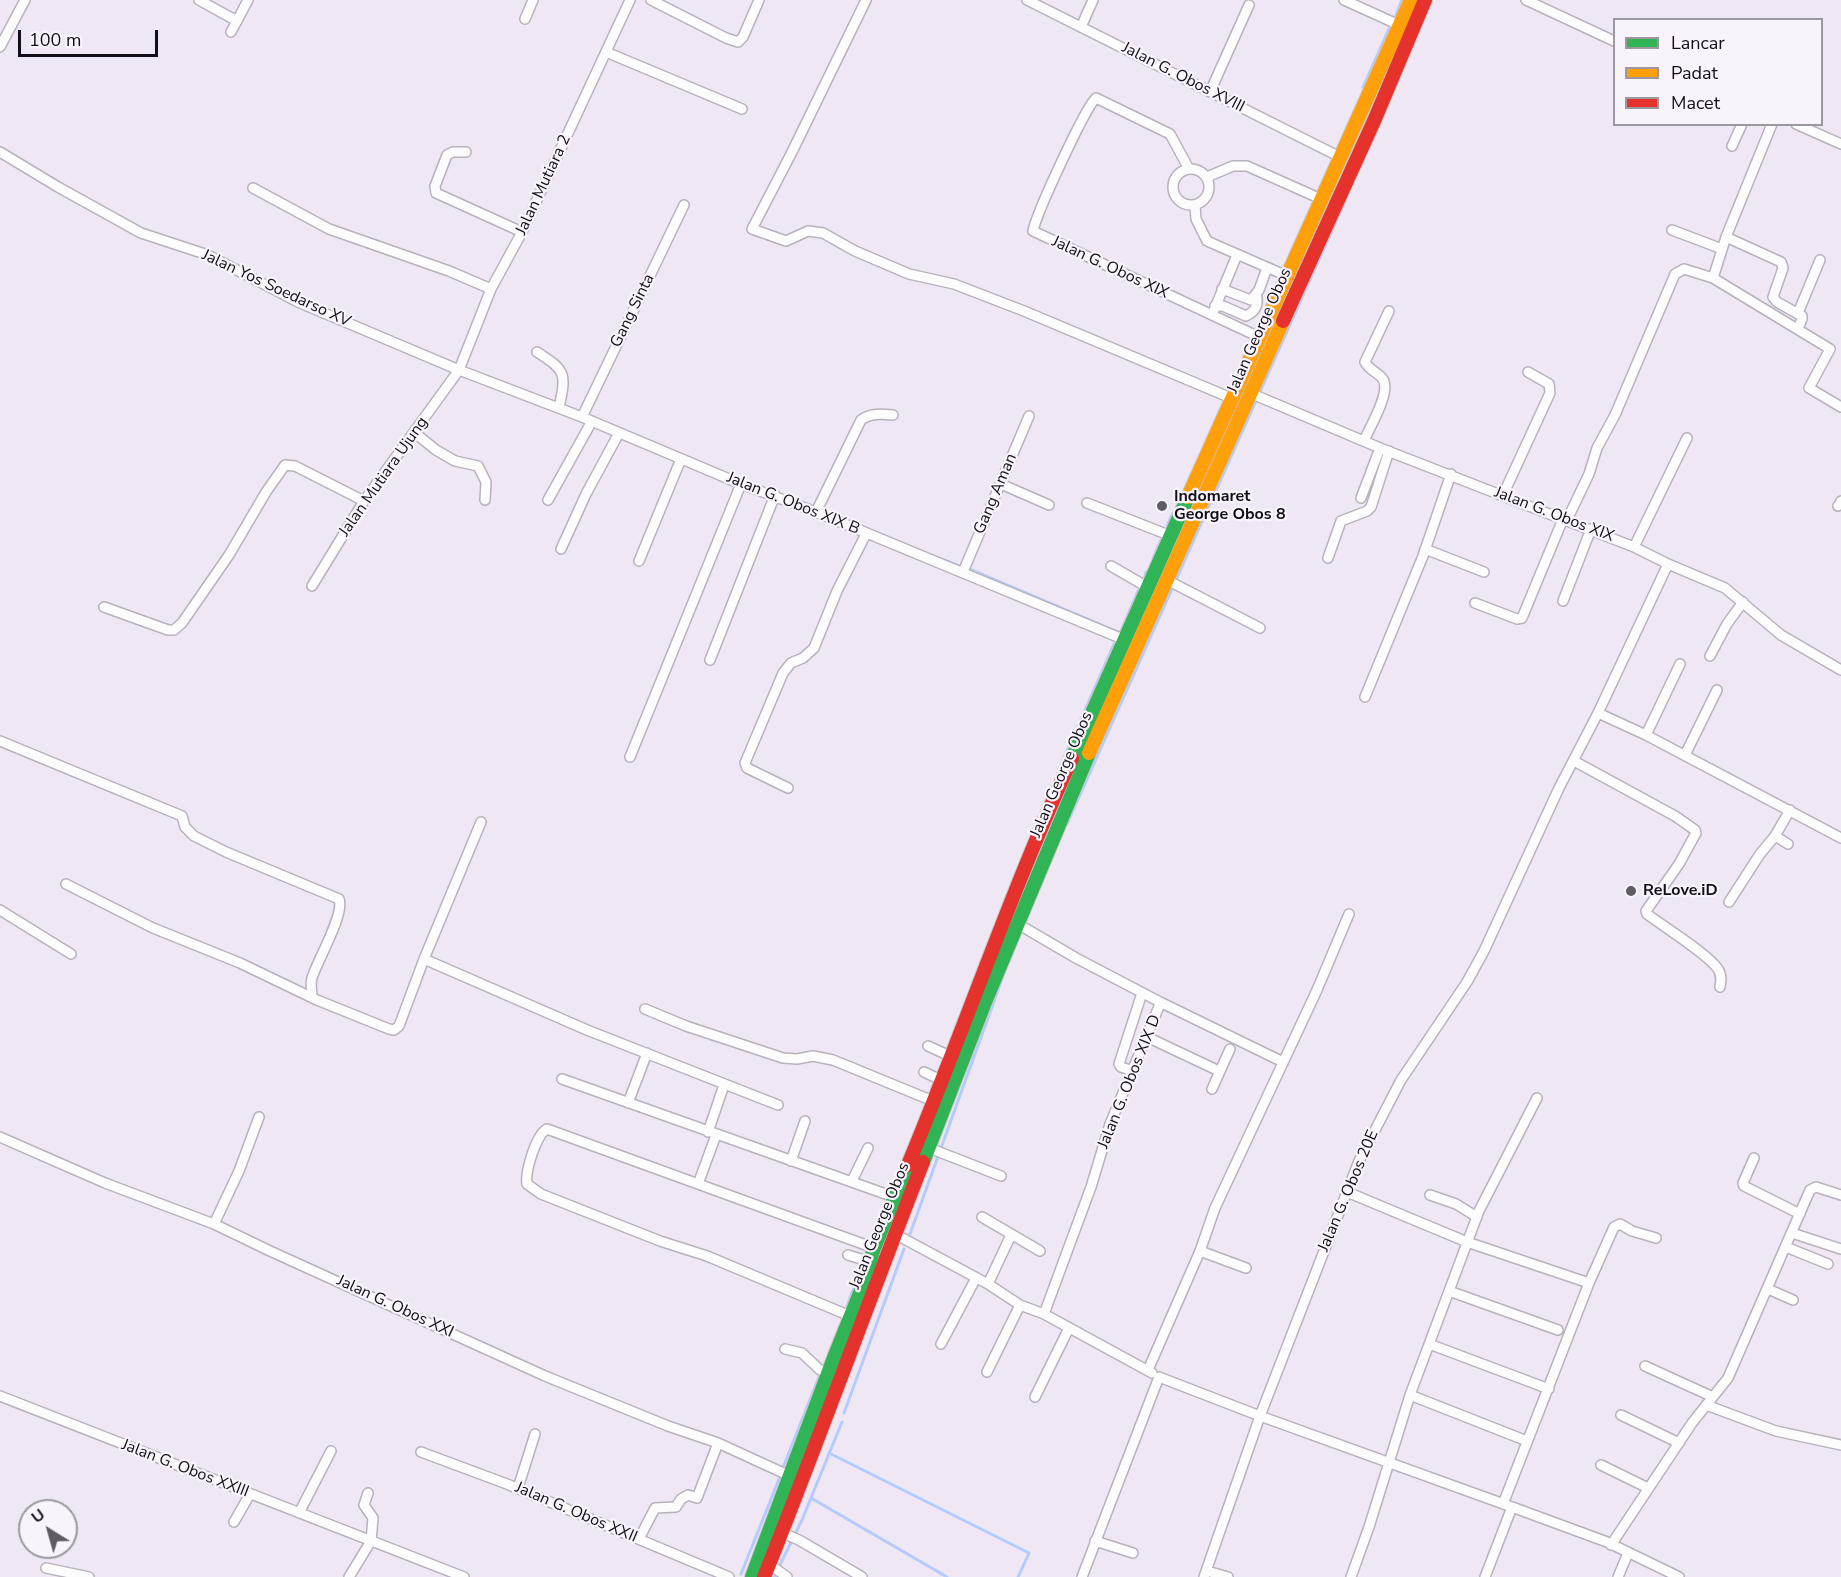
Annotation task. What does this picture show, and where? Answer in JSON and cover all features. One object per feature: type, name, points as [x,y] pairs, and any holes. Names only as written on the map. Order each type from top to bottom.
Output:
[{"type":"main road","name":"Jalan George Obos","points":[[775,1572],[790,1476],[894,1197],[943,1081],[1004,917],[1149,588],[1227,396],[1255,335],[1287,276],[1317,197],[1340,157],[1411,0]]},
{"type":"main road","name":"Jalan George Obos","points":[[752,1577],[781,1532],[985,1002],[1084,763],[1374,121],[1425,0]]},
{"type":"street","points":[[0,47],[25,0]]},
{"type":"street","points":[[199,0],[237,21]]},
{"type":"street","points":[[231,32],[248,0]]},
{"type":"street","points":[[525,20],[533,0]]},
{"type":"street","name":"Jalan Mutiara 2","points":[[459,370],[491,289],[522,232],[630,0]]},
{"type":"street","points":[[651,0],[738,42],[743,37],[759,0]]},
{"type":"street","points":[[866,0],[752,229],[786,241],[808,231],[823,233],[855,251],[909,274],[954,284],[1014,307],[1227,396]]},
{"type":"street","points":[[1082,27],[1093,0]]},
{"type":"street","points":[[1344,0],[1399,25]]},
{"type":"street","points":[[1526,0],[1613,41]]},
{"type":"street","name":"Jalan G. Obos XVIII","points":[[1031,1],[1340,157]]},
{"type":"street","points":[[1210,92],[1249,5]]},
{"type":"street","points":[[606,52],[742,110]]},
{"type":"street","name":"Jalan G. Obos XIX","points":[[1189,169],[1170,134],[1098,98],[1093,100],[1072,141],[1033,231],[1214,310],[1255,335]]},
{"type":"street","points":[[1732,146],[1741,126]]},
{"type":"street","points":[[1713,278],[1726,237],[1771,126]]},
{"type":"street","points":[[1800,126],[1841,144]]},
{"type":"street","name":"Jalan Yos Soedarso XV","points":[[0,152],[141,233],[208,255],[298,302],[459,370]]},
{"type":"street","points":[[466,152],[453,152],[447,155],[435,186],[436,193],[522,232]]},
{"type":"street","points":[[1206,177],[1233,166],[1246,166],[1317,197]]},
{"type":"street","points":[[1189,169],[1199,171],[1206,177],[1209,191],[1201,202],[1195,204],[1181,202],[1174,190],[1177,177],[1189,169]]},
{"type":"street","points":[[253,188],[329,229],[449,271],[491,289]]},
{"type":"street","points":[[1195,204],[1196,219],[1207,241],[1287,276]]},
{"type":"street","name":"Gang Sinta","points":[[582,417],[684,205]]},
{"type":"street","points":[[1672,230],[1722,249]]},
{"type":"street","points":[[1726,237],[1781,262],[1783,268],[1773,297],[1778,303],[1803,318],[1799,326]]},
{"type":"street","points":[[1214,310],[1237,255]]},
{"type":"street","points":[[1798,314],[1820,260]]},
{"type":"street","points":[[1222,289],[1249,300],[1254,298],[1267,268]]},
{"type":"street","points":[[1474,603],[1517,619],[1522,618],[1565,520],[1589,474],[1597,447],[1624,395],[1675,274],[1680,270],[1688,270],[1713,278],[1830,349],[1809,388],[1841,407]]},
{"type":"street","points":[[1214,310],[1223,306],[1246,316],[1256,308],[1258,300],[1256,294]]},
{"type":"street","points":[[1364,441],[1384,396],[1385,386],[1382,378],[1368,368],[1365,362],[1389,311]]},
{"type":"street","points":[[537,352],[555,363],[562,371],[563,386],[560,408]]},
{"type":"street","name":"Jalan G. Obos XIX B","points":[[459,370],[560,408],[741,484],[775,495],[1125,640]]},
{"type":"street","name":"Jalan Mutiara Ujung","points":[[312,586],[364,501],[459,370]]},
{"type":"street","points":[[1503,495],[1550,393],[1549,384],[1528,372]]},
{"type":"street","name":"Jalan G. Obos XIX","points":[[1250,393],[1384,449],[1591,529],[1725,588],[1781,634],[1841,670]]},
{"type":"street","points":[[816,512],[861,420],[879,414],[893,414]]},
{"type":"street","name":"Gang Aman","points":[[963,572],[1029,416]]},
{"type":"street","points":[[548,500],[592,421]]},
{"type":"street","points":[[415,433],[436,450],[455,461],[478,466],[486,482],[485,500]]},
{"type":"street","points":[[561,549],[591,484],[619,433]]},
{"type":"street","points":[[1634,547],[1687,438]]},
{"type":"street","points":[[1361,498],[1384,449]]},
{"type":"street","points":[[1328,558],[1341,521],[1367,511],[1371,507],[1384,449]]},
{"type":"street","points":[[639,561],[681,459]]},
{"type":"street","points":[[104,607],[168,630],[174,630],[180,626],[229,555],[278,472],[285,465],[294,466],[364,501]]},
{"type":"street","points":[[1365,697],[1425,549],[1451,474]]},
{"type":"street","points":[[630,757],[741,484]]},
{"type":"street","points":[[1000,484],[1049,505]]},
{"type":"street","points":[[710,660],[775,495]]},
{"type":"street","points":[[1087,503],[1171,536]]},
{"type":"street","points":[[1563,601],[1591,529]]},
{"type":"street","points":[[788,788],[747,768],[745,763],[783,673],[791,663],[803,658],[813,648],[837,591],[866,534]]},
{"type":"street","points":[[1425,549],[1484,572]]},
{"type":"street","name":"Jalan G. Obos 20E","points":[[1206,1574],[1260,1416],[1359,1161],[1401,1080],[1467,981],[1494,930],[1559,788],[1598,713],[1668,564]]},
{"type":"street","points":[[1110,566],[1149,588]]},
{"type":"street","points":[[1167,580],[1260,628]]},
{"type":"street","points":[[1710,656],[1726,624],[1743,602]]},
{"type":"street","points":[[1646,735],[1680,664]]},
{"type":"street","points":[[1685,755],[1717,690]]},
{"type":"street","points":[[1598,713],[1685,755],[1841,838]]},
{"type":"street","points":[[0,741],[182,816],[185,827],[194,836],[226,852],[339,899],[341,904],[311,981],[312,997]]},
{"type":"street","points":[[1574,761],[1675,816],[1695,830],[1696,833],[1679,864],[1646,911],[1719,969],[1720,987]]},
{"type":"street","points":[[1729,902],[1760,854],[1775,836],[1790,810]]},
{"type":"street","points":[[66,884],[153,928],[240,963],[376,1025],[394,1030],[399,1026],[404,1015],[424,959],[481,822]]},
{"type":"street","points":[[1775,836],[1788,844]]},
{"type":"street","points":[[0,910],[71,954]]},
{"type":"street","points":[[1148,1371],[1200,1251],[1215,1208],[1349,914]]},
{"type":"street","name":"Jalan G. Obos XIX D","points":[[1018,924],[1076,958],[1160,1002],[1110,1124],[1091,1187],[1044,1314]]},
{"type":"street","points":[[424,959],[587,1030],[778,1105]]},
{"type":"street","points":[[1133,1071],[1119,1064],[1142,993]]},
{"type":"street","points":[[1160,1002],[1283,1062]]},
{"type":"street","points":[[645,1009],[686,1026],[783,1058],[797,1059],[813,1056],[833,1060],[933,1101]]},
{"type":"street","points":[[1147,1037],[1219,1071]]},
{"type":"street","points":[[928,1046],[952,1057]]},
{"type":"street","points":[[1212,1089],[1230,1049]]},
{"type":"street","points":[[628,1103],[647,1053]]},
{"type":"street","points":[[924,1072],[943,1081]]},
{"type":"street","points":[[562,1079],[894,1197]]},
{"type":"street","points":[[698,1184],[724,1085]]},
{"type":"street","points":[[1351,1577],[1410,1395],[1467,1242],[1477,1217],[1537,1098]]},
{"type":"street","points":[[214,1224],[239,1171],[259,1117]]},
{"type":"street","points":[[791,1161],[805,1121]]},
{"type":"street","points":[[850,1316],[707,1256],[660,1241],[531,1189],[527,1184],[526,1176],[540,1136],[547,1129],[698,1184],[873,1255]]},
{"type":"street","name":"Jalan G. Obos XXI","points":[[0,1137],[105,1183],[214,1224],[545,1376],[718,1443],[790,1476]]},
{"type":"street","points":[[852,1181],[868,1148]]},
{"type":"street","points":[[929,1148],[1001,1176]]},
{"type":"street","points":[[1754,1158],[1744,1186],[1800,1214]]},
{"type":"street","points":[[1611,1545],[1678,1443],[1728,1378],[1810,1190],[1813,1187],[1841,1195]]},
{"type":"street","points":[[1347,1192],[1467,1242],[1589,1283]]},
{"type":"street","points":[[1430,1195],[1456,1204],[1477,1217]]},
{"type":"street","points":[[981,1217],[1040,1251]]},
{"type":"street","points":[[1485,1577],[1527,1441],[1589,1283],[1617,1225],[1656,1238]]},
{"type":"street","points":[[1792,1233],[1841,1249]]},
{"type":"street","points":[[895,1234],[988,1284],[1020,1305],[1044,1314],[1159,1377],[1260,1416],[1508,1505],[1611,1545],[1679,1577]]},
{"type":"street","points":[[988,1284],[1011,1235]]},
{"type":"street","points":[[1786,1247],[1828,1264]]},
{"type":"street","points":[[1200,1251],[1246,1268]]},
{"type":"street","points":[[848,1255],[873,1255]]},
{"type":"street","points":[[941,1344],[976,1278]]},
{"type":"street","points":[[1768,1289],[1793,1300]]},
{"type":"street","points":[[1449,1291],[1558,1330]]},
{"type":"street","points":[[987,1372],[1020,1305]]},
{"type":"street","points":[[1035,1397],[1069,1328]]},
{"type":"street","points":[[1429,1344],[1549,1389]]},
{"type":"street","points":[[785,1349],[802,1353],[820,1370],[829,1373]]},
{"type":"street","points":[[1645,1366],[1713,1397]]},
{"type":"street","points":[[1082,1577],[1159,1377]]},
{"type":"street","points":[[1410,1395],[1527,1441]]},
{"type":"street","name":"Jalan G. Obos XXIII","points":[[0,1396],[464,1577]]},
{"type":"street","points":[[1706,1406],[1776,1431],[1841,1445]]},
{"type":"street","points":[[1621,1415],[1678,1443]]},
{"type":"street","points":[[518,1488],[535,1434]]},
{"type":"street","points":[[639,1539],[655,1508],[676,1507],[681,1499],[688,1496],[697,1498],[718,1443]]},
{"type":"street","points":[[299,1513],[331,1451]]},
{"type":"street","name":"Jalan G. Obos XXII","points":[[422,1452],[518,1488],[729,1577]]},
{"type":"street","points":[[1601,1465],[1648,1488]]},
{"type":"street","points":[[349,1577],[371,1541],[373,1518],[364,1505],[368,1493]]},
{"type":"street","points":[[234,1522],[250,1494]]},
{"type":"street","points":[[781,1532],[799,1540],[852,1574],[862,1577]]},
{"type":"street","points":[[1095,1541],[1133,1553]]},
{"type":"street","points":[[1618,1577],[1628,1553]]},
{"type":"street","points":[[46,1568],[89,1577]]},
{"type":"street","points":[[1206,1574],[1228,1577]]},
{"type":"waterway","points":[[1396,15],[1402,0]]},
{"type":"waterway","points":[[1363,87],[1389,29]]},
{"type":"waterway","points":[[0,147],[63,185]]},
{"type":"waterway","points":[[1067,824],[1347,197]]},
{"type":"waterway","points":[[1167,526],[1173,513]]},
{"type":"waterway","points":[[1153,558],[1161,540]]},
{"type":"waterway","points":[[944,560],[962,567]]},
{"type":"waterway","points":[[967,568],[1120,633],[1138,591]]},
{"type":"waterway","points":[[1145,577],[1146,572]]},
{"type":"waterway","points":[[1059,769],[1114,644]]},
{"type":"waterway","points":[[910,1234],[1002,979]]},
{"type":"waterway","points":[[844,1413],[904,1249]]},
{"type":"waterway","points":[[847,1306],[858,1277]]},
{"type":"waterway","points":[[784,1465],[819,1377]]},
{"type":"waterway","points":[[774,1577],[802,1520],[842,1422]]},
{"type":"waterway","points":[[829,1453],[1029,1553],[1018,1577]]},
{"type":"waterway","points":[[741,1574],[779,1479]]},
{"type":"waterway","points":[[811,1498],[947,1577]]},
{"type":"traffic: fast","points":[[1072,758],[1188,497]]},
{"type":"traffic: fast","points":[[923,1162],[985,1002],[1089,753]]},
{"type":"traffic: fast","points":[[752,1577],[862,1288],[874,1248],[908,1165]]},
{"type":"traffic: slow","points":[[1188,497],[1411,0]]},
{"type":"traffic: slow","points":[[1089,753],[1283,321]]},
{"type":"traffic: jam","points":[[1283,321],[1374,121],[1425,0]]},
{"type":"traffic: jam","points":[[908,1165],[1008,910],[1072,758]]},
{"type":"traffic: jam","points":[[764,1577],[923,1162]]},
{"type":"place","name":"Indomaret George Obos 8","points":[[1162,506]]},
{"type":"place","name":"ReLove.iD","points":[[1631,891]]}]
